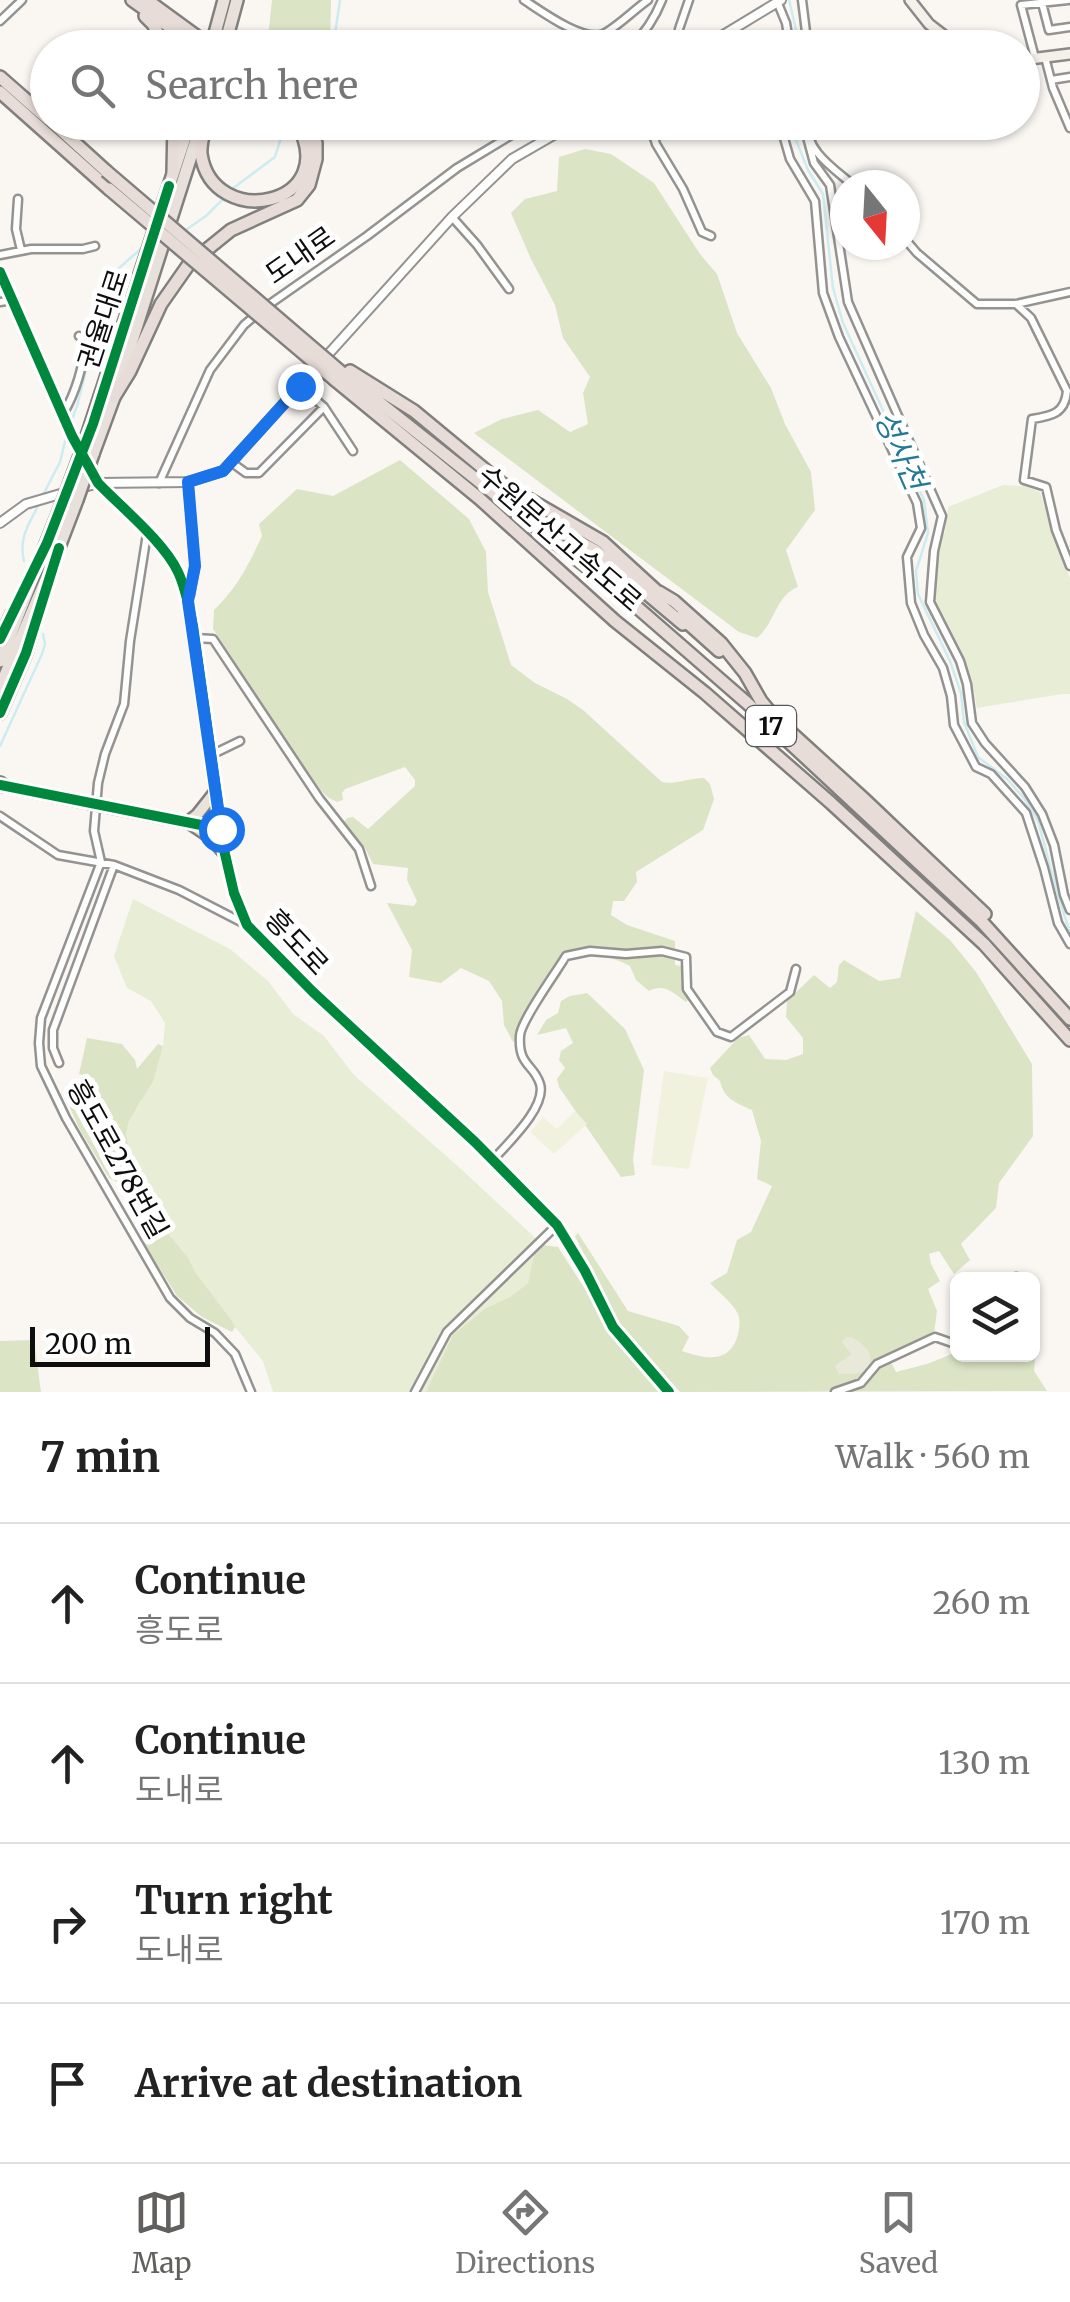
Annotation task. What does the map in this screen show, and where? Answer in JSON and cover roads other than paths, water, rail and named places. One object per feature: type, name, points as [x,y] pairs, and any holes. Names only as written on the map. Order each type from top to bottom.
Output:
[{"type":"highway","points":[[130,0],[177,30]]},
{"type":"highway","points":[[130,0],[156,30]]},
{"type":"highway","points":[[147,0],[183,30]]},
{"type":"highway","points":[[216,30],[224,0]]},
{"type":"highway","points":[[229,30],[237,0]]},
{"type":"highway","name":"수원문산고속도로","points":[[0,74],[30,101]]},
{"type":"highway","name":"수원문산고속도로","points":[[0,92],[30,119]]},
{"type":"highway","name":"수원문산고속도로","points":[[53,140],[108,189],[631,602],[1008,940],[1070,1019]]},
{"type":"highway","name":"수원문산고속도로","points":[[75,140],[615,620],[705,693],[886,853],[984,944],[1070,1040]]},
{"type":"highway","points":[[79,140],[109,169]]},
{"type":"highway","points":[[174,140],[174,181]]},
{"type":"highway","points":[[151,263],[185,140]]},
{"type":"highway","points":[[174,181],[195,140]]},
{"type":"highway","points":[[203,140],[202,156],[212,179],[222,190],[248,201],[263,202],[282,197],[298,185],[306,164],[305,140]]},
{"type":"highway","points":[[114,397],[161,304],[189,264],[231,230],[297,200],[308,186],[316,158],[314,140]]},
{"type":"highway","name":"권율대로","points":[[88,450],[114,397],[151,263]]},
{"type":"highway","name":"권율대로","points":[[88,450],[151,263]]},
{"type":"highway","points":[[340,373],[414,411],[501,482],[603,542],[708,629],[745,672],[775,718],[912,851]]},
{"type":"highway","points":[[0,638],[77,500],[88,450]]},
{"type":"highway","points":[[0,713],[26,653],[62,504],[88,450]]},
{"type":"highway","points":[[498,496],[596,551],[728,663],[659,592]]},
{"type":"highway","points":[[0,660],[52,546]]},
{"type":"highway","points":[[0,687],[52,546]]},
{"type":"main road","points":[[910,0],[936,30]]},
{"type":"main road","points":[[1040,58],[1070,54]]},
{"type":"main road","points":[[1,786],[221,829]]},
{"type":"main road","points":[[188,822],[216,791]]},
{"type":"main road","points":[[188,822],[210,837],[225,854]]},
{"type":"street","points":[[0,21],[22,0]]},
{"type":"street","points":[[524,0],[576,30]]},
{"type":"street","points":[[607,30],[648,0]]},
{"type":"street","points":[[645,30],[662,0]]},
{"type":"street","points":[[679,30],[689,0]]},
{"type":"street","points":[[802,0],[806,30]]},
{"type":"street","points":[[1030,30],[1022,5],[1068,0]]},
{"type":"street","points":[[731,30],[779,1],[787,30]]},
{"type":"street","points":[[1042,3],[1048,30],[1070,27]]},
{"type":"street","points":[[1040,58],[1070,128]]},
{"type":"street","points":[[1051,80],[1070,77]]},
{"type":"street","name":"도내로","points":[[159,483],[210,370],[244,325],[457,168],[503,140]]},
{"type":"street","points":[[0,523],[26,504],[98,483],[188,482],[223,471],[452,217],[512,159],[545,140]]},
{"type":"street","points":[[655,140],[684,189],[702,232],[711,236]]},
{"type":"street","points":[[785,140],[790,158],[816,201],[823,293],[839,337],[916,504],[921,528],[907,557],[911,604],[943,668],[954,725],[976,767],[990,774],[1026,813],[1058,922],[1070,944]]},
{"type":"street","points":[[807,140],[814,163],[830,185],[848,302],[942,516],[930,602],[960,661],[972,723],[1042,814],[1070,910]]},
{"type":"street","points":[[808,140],[836,170]]},
{"type":"street","points":[[18,199],[16,229],[21,250]]},
{"type":"street","points":[[452,217],[508,289]]},
{"type":"street","points":[[0,255],[95,246]]},
{"type":"street","points":[[920,256],[977,304],[1016,304],[1070,292]]},
{"type":"street","name":"흥도로","points":[[0,272],[72,436],[98,483],[164,551],[177,570],[188,601],[225,854],[247,925],[556,1225],[614,1327],[666,1390]]},
{"type":"street","points":[[0,302],[13,300]]},
{"type":"street","points":[[1016,304],[1032,318],[1068,392],[1060,411],[1032,419],[1024,480],[1046,488],[1070,566]]},
{"type":"street","points":[[64,416],[80,375],[87,342],[79,336]]},
{"type":"street","points":[[300,386],[324,407],[353,451]]},
{"type":"street","points":[[231,462],[246,473],[260,473],[324,407]]},
{"type":"street","points":[[188,482],[195,566],[188,601]]},
{"type":"street","points":[[101,862],[94,831],[98,782],[124,704],[147,534]]},
{"type":"street","points":[[194,638],[213,639],[318,798],[359,848],[370,886]]},
{"type":"street","points":[[212,754],[240,741]]},
{"type":"street","points":[[0,816],[58,854],[114,865],[179,890],[247,925]]},
{"type":"street","name":"흥도로278번길","points":[[101,862],[40,1018],[41,1066],[66,1118],[170,1298],[190,1318],[215,1332],[234,1354],[251,1392]]},
{"type":"street","name":"흥도로278번길","points":[[59,1063],[52,1030],[114,865]]},
{"type":"street","points":[[493,1160],[524,1126],[540,1100],[540,1083],[522,1059],[519,1032],[566,956],[590,951],[662,951],[686,956],[686,989],[717,1032],[730,1037],[790,992],[796,968]]},
{"type":"street","points":[[416,1392],[447,1332],[556,1225]]},
{"type":"street","points":[[835,1392],[861,1382],[877,1364],[934,1338],[950,1343]]},
{"type":"waterway","points":[[336,30],[340,0]]},
{"type":"waterway","name":"성사천","points":[[789,0],[796,30]]},
{"type":"waterway","points":[[232,189],[275,157],[281,140]]},
{"type":"waterway","name":"성사천","points":[[796,140],[823,194],[833,288],[843,323],[924,500],[928,533],[916,571],[918,594],[950,661],[961,693],[964,722],[978,757],[1007,779],[1038,821],[1070,932]]},
{"type":"waterway","points":[[183,232],[223,199]]},
{"type":"waterway","points":[[70,425],[118,269],[143,247]]},
{"type":"waterway","points":[[43,495],[60,462],[67,433]]},
{"type":"waterway","points":[[24,561],[24,537],[40,502]]},
{"type":"waterway","points":[[0,746],[42,654],[43,634]]}]
